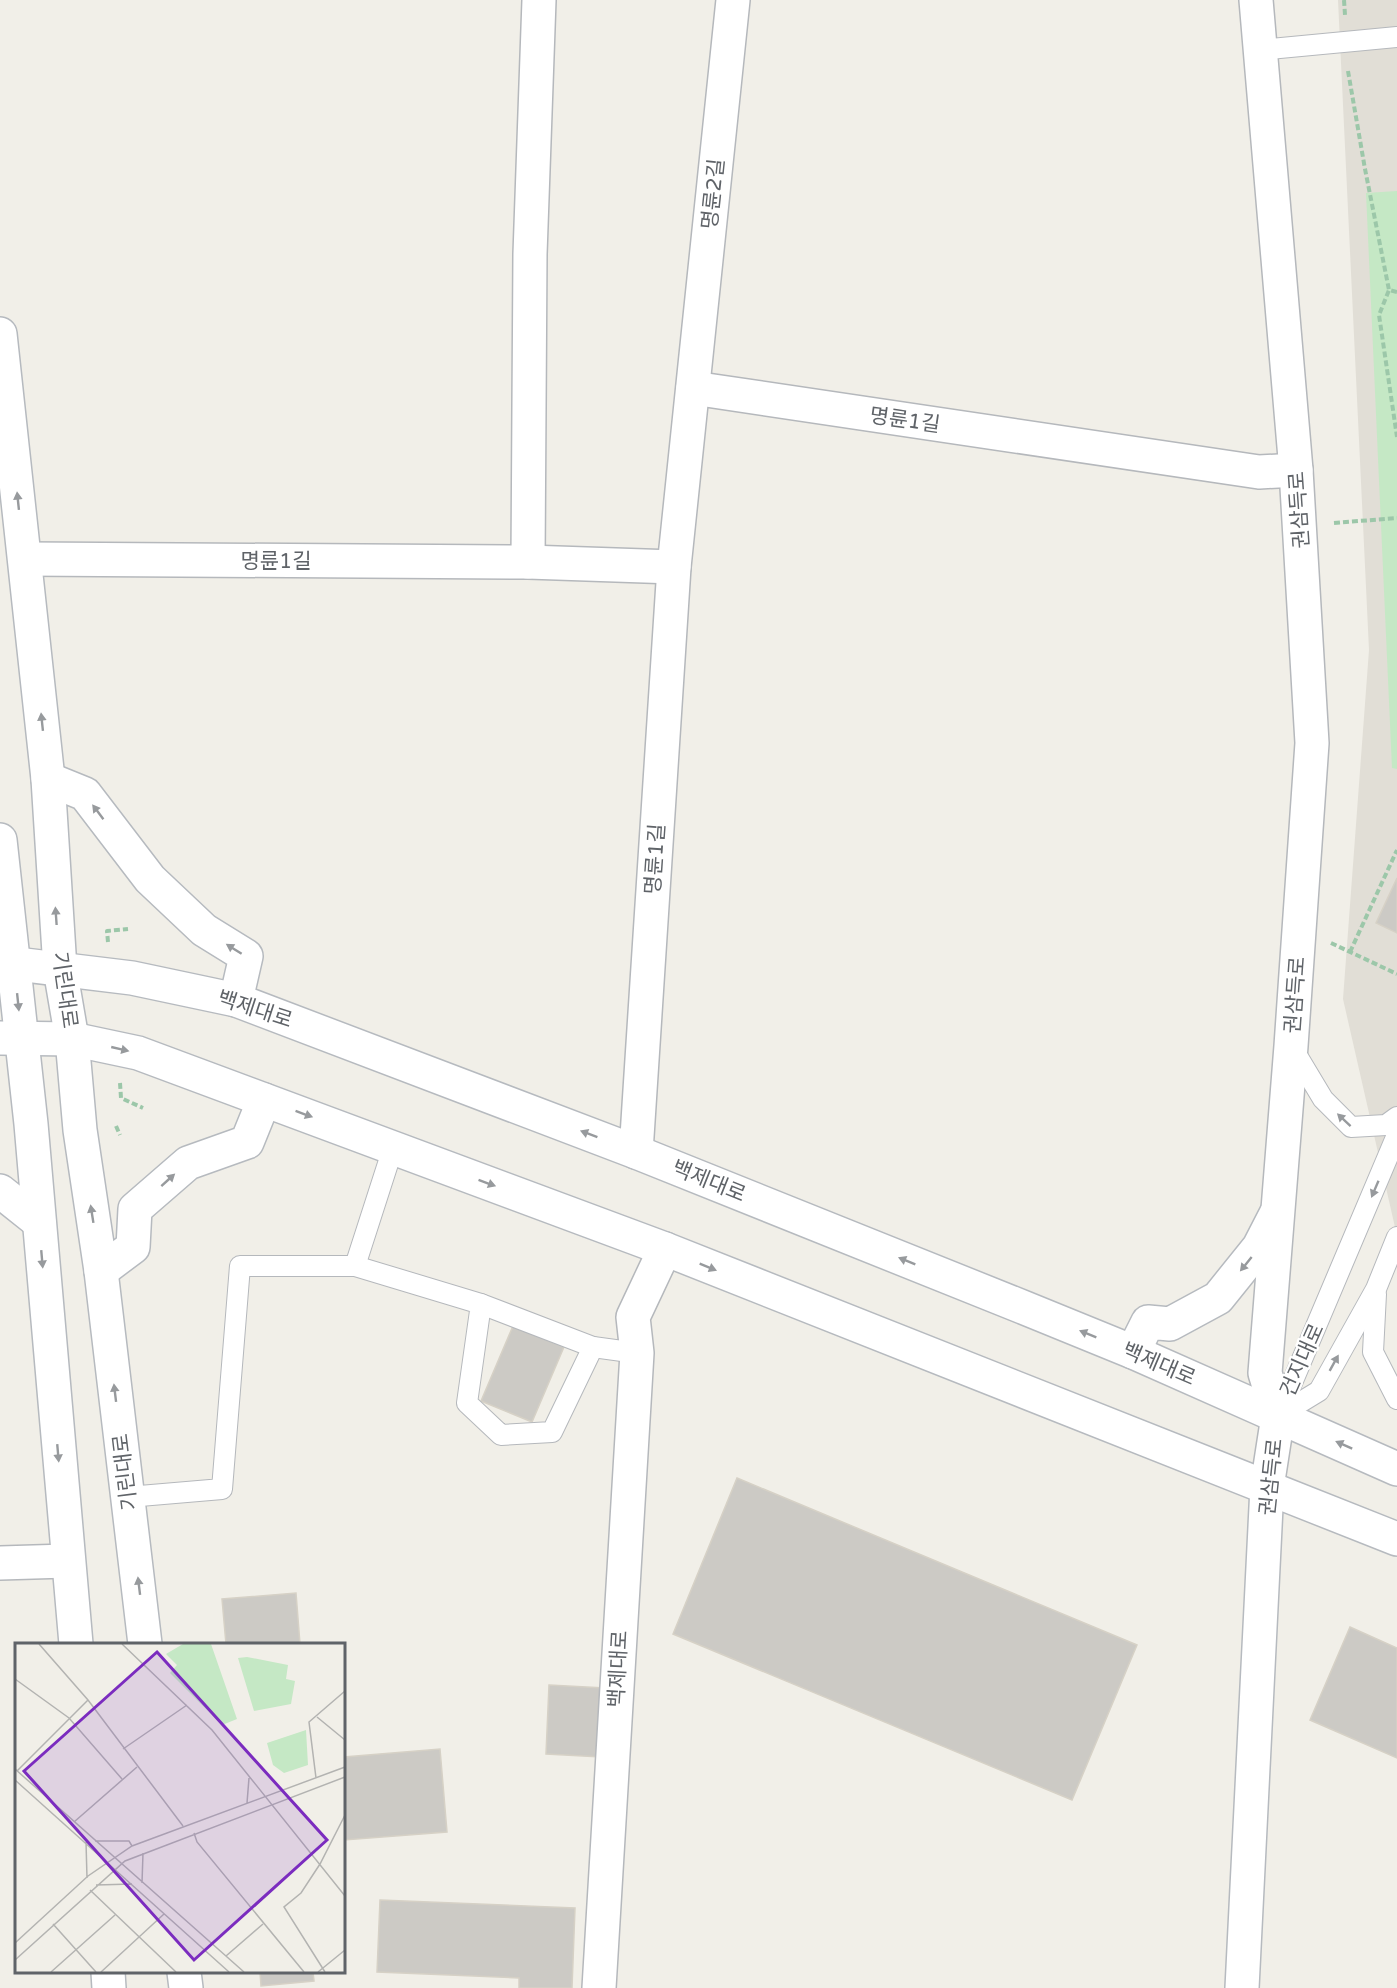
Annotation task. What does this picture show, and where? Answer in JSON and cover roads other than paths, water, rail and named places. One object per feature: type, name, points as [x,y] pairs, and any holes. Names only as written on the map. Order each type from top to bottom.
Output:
[{"type":"street","points":[[528,562],[530,254],[539,0]]},
{"type":"street","name":"명륜2길","points":[[693,388],[734,0]]},
{"type":"street","name":"권삼득로","points":[[1242,1988],[1268,1487],[1278,1416],[1265,1373],[1312,743],[1296,470],[1256,0]]},
{"type":"street","name":"기린대로","points":[[0,334],[48,778],[60,969],[72,1039],[80,1130],[101,1271],[146,1643]]},
{"type":"street","name":"명륜1길","points":[[636,1152],[674,567],[693,388],[1259,472],[1296,470]]},
{"type":"street","name":"명륜1길","points":[[25,559],[528,562],[674,567]]},
{"type":"street","points":[[48,778],[85,794],[150,879],[204,930],[246,956],[236,1000]]},
{"type":"street","points":[[0,840],[11,1038],[39,1222],[76,1643]]},
{"type":"street","name":"백제대로","points":[[7,963],[132,978],[236,1000],[636,1152],[1133,1352],[1397,1469]]},
{"type":"street","points":[[11,1038],[72,1039],[138,1053],[665,1249],[1397,1539]]},
{"type":"street","points":[[101,1271],[133,1247],[135,1209],[188,1163],[247,1142],[264,1100]]},
{"type":"street","points":[[0,1191],[39,1222]]},
{"type":"street","points":[[1133,1352],[1148,1322],[1170,1324],[1218,1298],[1259,1247],[1276,1214]]},
{"type":"street","name":"백제대로","points":[[600,1988],[637,1353],[633,1317],[665,1249]]},
{"type":"street","points":[[0,1563],[68,1562]]},
{"type":"street","points":[[108,1973],[110,1988]]},
{"type":"street","points":[[184,1973],[186,1988]]},
{"type":"lane","points":[[1260,50],[1397,37]]},
{"type":"lane","points":[[1291,1046],[1323,1099],[1351,1127],[1386,1125],[1397,1117]]},
{"type":"lane","name":"건지대로","points":[[1278,1416],[1397,1135]]},
{"type":"lane","points":[[355,1266],[393,1148]]},
{"type":"lane","name":"건지대로","points":[[1278,1416],[1319,1390],[1376,1288],[1397,1237]]},
{"type":"lane","points":[[128,1497],[222,1490],[240,1266],[355,1266],[481,1304],[593,1347],[637,1353]]},
{"type":"lane","points":[[1376,1288],[1373,1352],[1397,1400]]},
{"type":"lane","points":[[481,1304],[467,1403],[501,1435],[552,1432],[593,1347]]}]
